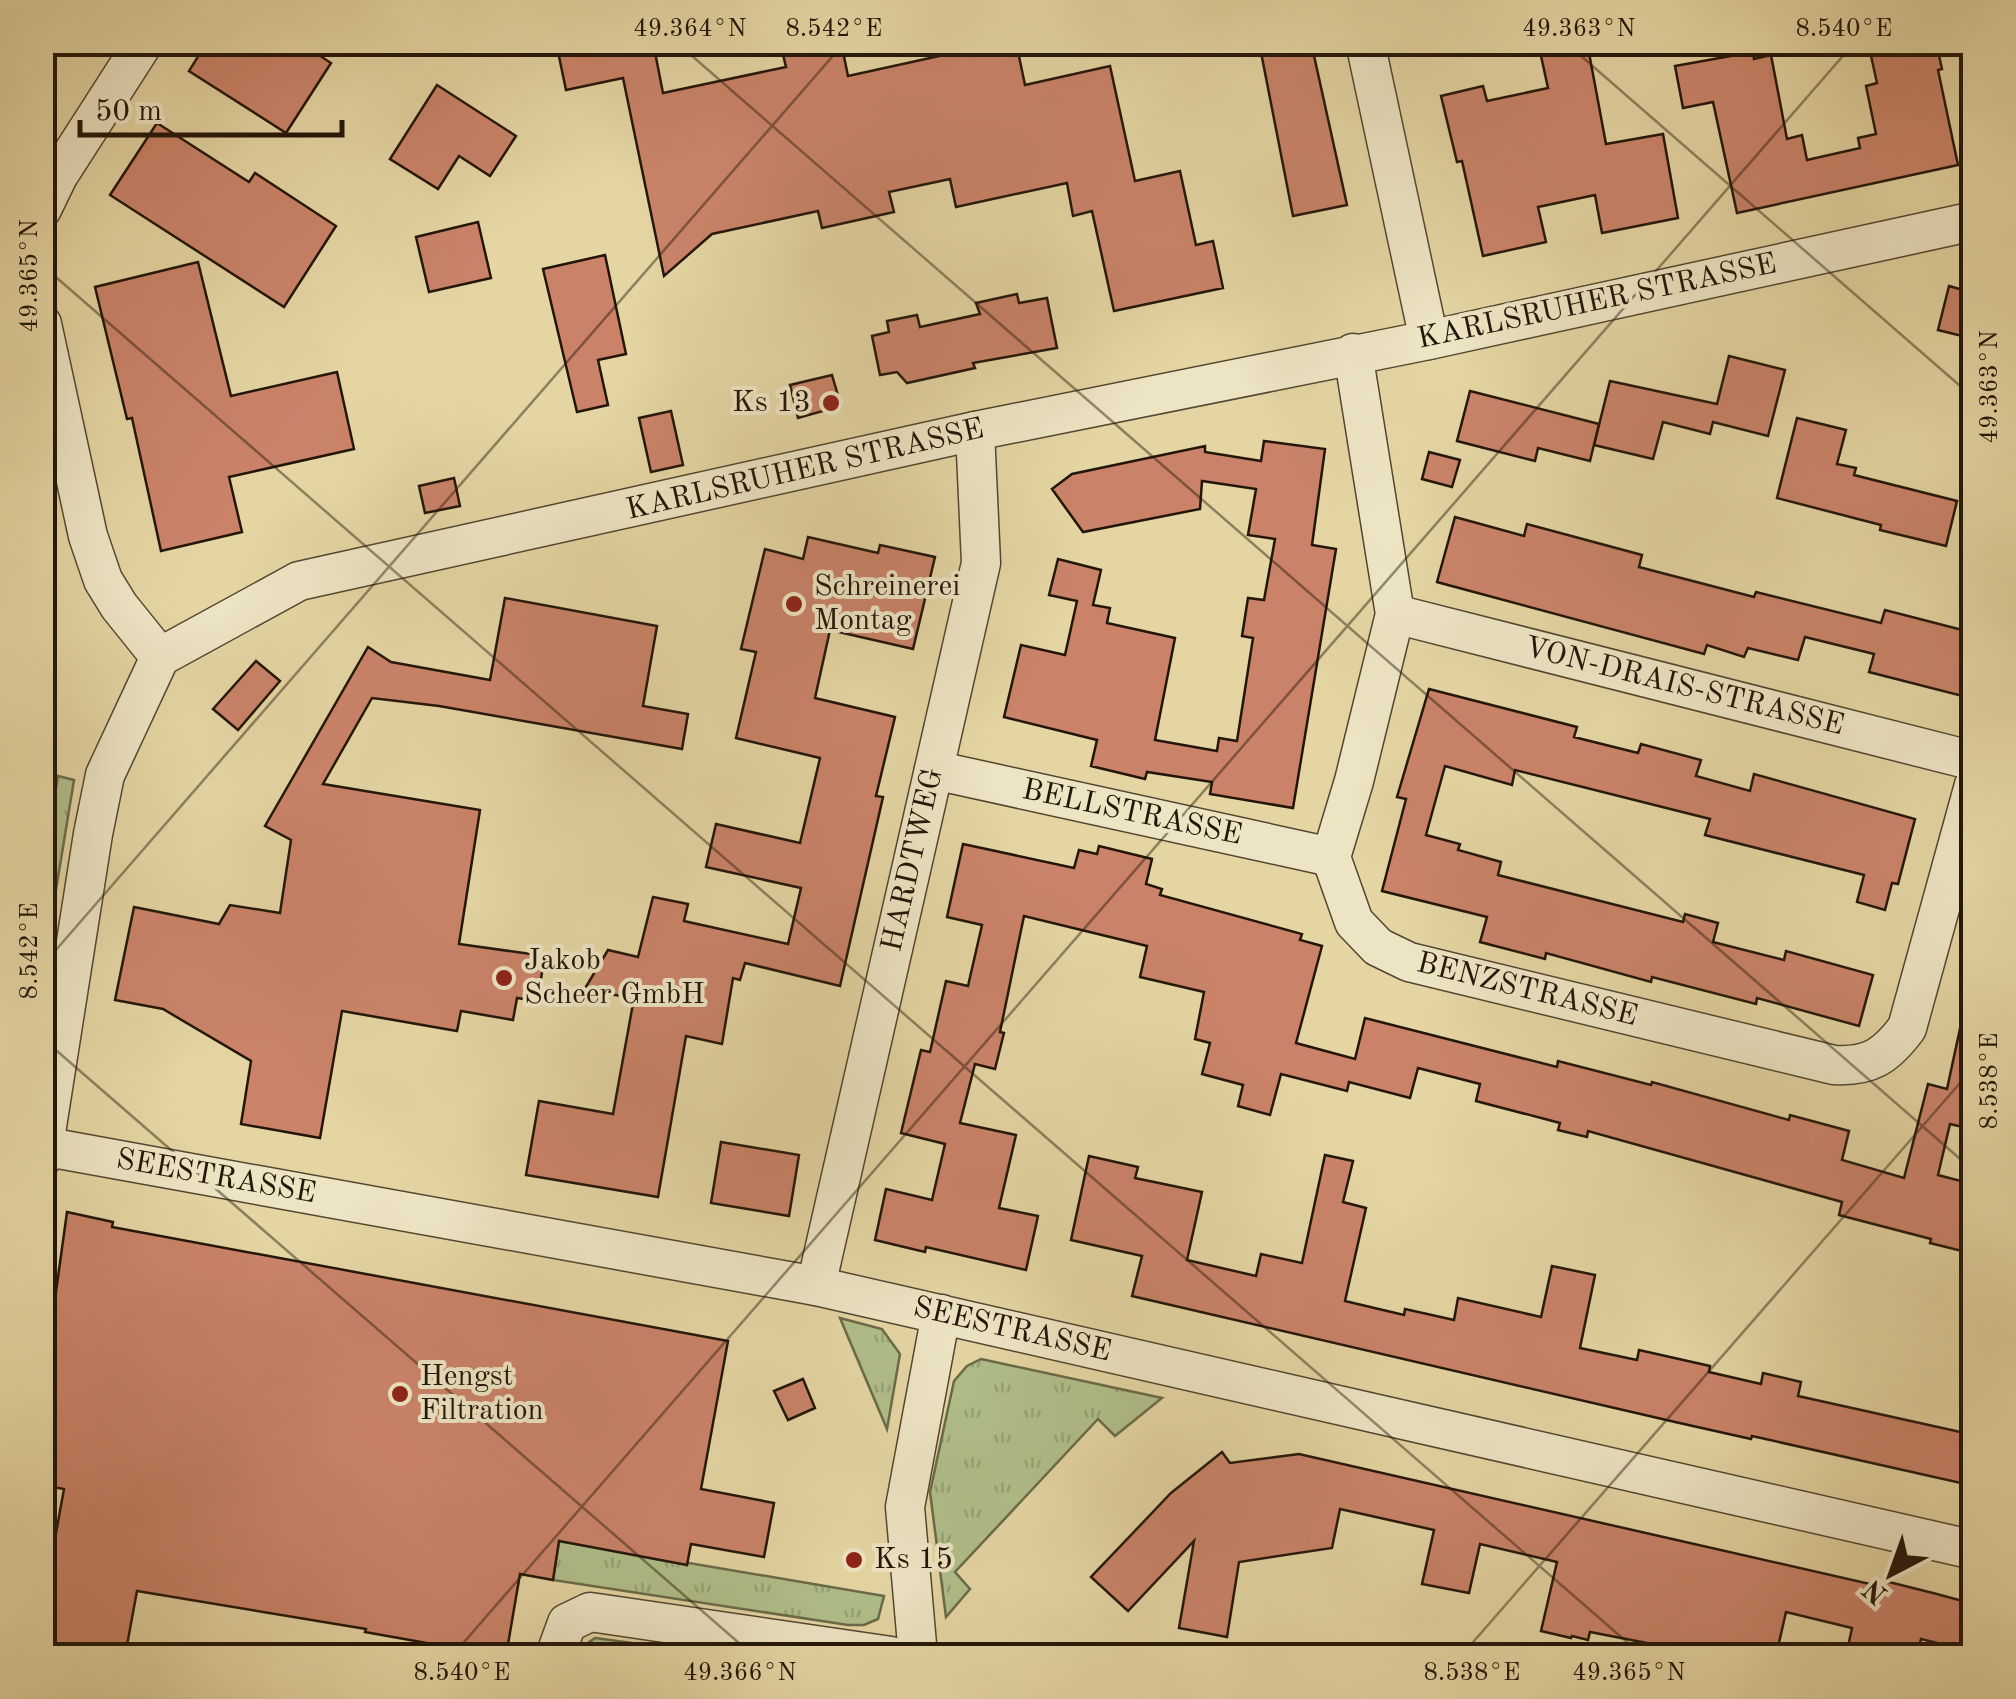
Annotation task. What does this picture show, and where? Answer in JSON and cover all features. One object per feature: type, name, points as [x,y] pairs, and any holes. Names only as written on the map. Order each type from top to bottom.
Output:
[{"type":"street","points":[[42,209],[58,176],[144,42]]},
{"type":"street","points":[[1365,42],[1428,340]]},
{"type":"street","name":"KARLSRUHER STRASSE","points":[[160,656],[299,581],[975,432],[1428,340],[1974,221]]},
{"type":"street","points":[[42,324],[88,536],[104,580],[119,606],[160,656],[106,775],[43,1150]]},
{"type":"street","points":[[1330,857],[1354,781],[1395,614],[1353,354]]},
{"type":"street","name":"HARDTWEG","points":[[816,1286],[981,564],[975,432]]},
{"type":"street","name":"VON-DRAIS-STRASSE","points":[[1395,614],[1974,761]]},
{"type":"street","name":"BELLSTRASSE","points":[[934,770],[1330,857]]},
{"type":"street","name":"BENZSTRASSE","points":[[1330,857],[1354,922],[1378,947],[1410,962],[1815,1060],[1858,1066],[1894,1046],[1907,1028],[1974,786]]},
{"type":"street","name":"SEESTRASSE","points":[[43,1150],[816,1286],[1974,1550]]},
{"type":"street","points":[[918,1656],[905,1508],[941,1314]]},
{"type":"street","points":[[555,1656],[567,1623],[590,1612],[891,1656]]},
{"type":"green space","points":[[58,776],[74,780],[43,969],[43,865]]},
{"type":"green space","points":[[840,1318],[882,1329],[900,1354],[887,1429]]},
{"type":"green space","points":[[981,1359],[1162,1398],[1115,1436],[1098,1419],[955,1572],[970,1589],[946,1617],[930,1492],[954,1381],[967,1366]]},
{"type":"green space","points":[[559,1541],[884,1596],[878,1619],[864,1625],[848,1625],[553,1580]]},
{"type":"green space","points":[[595,1638],[692,1651],[691,1656],[577,1656],[579,1649]]},
{"type":"building","points":[[207,42],[299,42],[331,63],[286,133],[189,71]]},
{"type":"building","points":[[556,42],[653,42],[663,93],[786,67],[780,42],[841,42],[848,76],[1003,42],[1016,42],[1025,85],[1110,66],[1135,181],[1180,171],[1196,245],[1213,241],[1223,288],[1114,311],[1092,211],[1073,216],[1067,183],[956,207],[950,179],[889,192],[894,212],[822,228],[818,211],[712,234],[664,276],[623,78],[566,90]]},
{"type":"building","points":[[1259,42],[1311,42],[1347,205],[1293,216]]},
{"type":"building","points":[[1538,42],[1587,42],[1606,144],[1663,134],[1678,218],[1602,233],[1595,195],[1538,207],[1546,242],[1483,256],[1462,161],[1457,162],[1441,96],[1483,86],[1487,101],[1548,88]]},
{"type":"building","points":[[1868,42],[1936,42],[1958,165],[1737,213],[1713,102],[1683,108],[1675,66],[1753,52],[1754,59],[1771,55],[1787,139],[1802,135],[1807,160],[1860,148],[1858,138],[1876,134],[1866,86],[1877,83]]},
{"type":"building","points":[[437,85],[516,136],[490,176],[459,156],[438,189],[390,159]]},
{"type":"building","points":[[157,123],[249,182],[255,173],[336,226],[284,307],[110,195]]},
{"type":"building","points":[[478,222],[491,278],[429,292],[416,237]]},
{"type":"building","points":[[605,255],[626,354],[598,360],[608,405],[577,412],[543,269]]},
{"type":"building","points":[[198,262],[231,396],[337,372],[354,449],[229,477],[242,532],[161,551],[132,418],[127,419],[95,287]]},
{"type":"building","points":[[1949,286],[1974,293],[1974,339],[1938,330]]},
{"type":"building","points":[[1017,294],[1019,303],[1047,298],[1057,348],[973,363],[975,368],[907,383],[897,372],[880,375],[872,336],[889,332],[887,321],[917,315],[920,327],[980,314],[976,303]]},
{"type":"building","points":[[1729,356],[1785,370],[1768,436],[1713,422],[1710,434],[1663,422],[1653,459],[1594,445],[1610,381],[1717,404]]},
{"type":"building","points":[[832,375],[841,406],[798,418],[790,385]]},
{"type":"building","points":[[1470,391],[1599,424],[1590,461],[1538,448],[1535,461],[1457,441]]},
{"type":"building","points":[[671,411],[683,465],[651,472],[639,418]]},
{"type":"building","points":[[1797,418],[1846,430],[1837,464],[1856,468],[1854,475],[1957,501],[1946,546],[1777,498]]},
{"type":"building","points":[[1264,441],[1325,449],[1312,545],[1336,549],[1293,808],[1210,794],[1212,782],[1147,772],[1145,779],[1091,766],[1097,740],[1004,717],[1021,645],[1065,655],[1077,601],[1049,595],[1058,559],[1101,570],[1093,605],[1110,608],[1107,623],[1175,638],[1155,740],[1217,751],[1219,738],[1237,741],[1253,638],[1242,636],[1248,598],[1264,600],[1275,539],[1248,535],[1256,489],[1202,481],[1200,509],[1083,532],[1052,489],[1072,474],[1205,446],[1205,452],[1261,461]]},
{"type":"building","points":[[1429,452],[1460,460],[1452,487],[1422,479]]},
{"type":"building","points":[[454,478],[460,506],[425,513],[419,486]]},
{"type":"building","points":[[1455,517],[1524,536],[1527,524],[1642,555],[1639,567],[1754,597],[1756,592],[1881,623],[1885,610],[1974,633],[1974,699],[1869,672],[1874,654],[1805,637],[1798,660],[1748,648],[1744,657],[1707,645],[1704,654],[1437,582]]},
{"type":"building","points":[[808,537],[878,553],[880,545],[935,557],[913,649],[830,630],[815,698],[895,717],[876,796],[883,797],[840,986],[745,963],[740,980],[733,978],[722,1044],[686,1036],[658,1197],[526,1175],[539,1101],[613,1114],[634,998],[584,990],[608,950],[638,957],[653,897],[688,904],[684,921],[788,944],[801,888],[706,867],[716,824],[800,843],[820,758],[736,738],[756,652],[741,649],[765,549],[803,559]]},
{"type":"building","points":[[505,598],[657,626],[643,706],[688,714],[682,749],[372,698],[323,784],[480,810],[459,944],[545,956],[537,1001],[517,998],[513,1020],[461,1011],[457,1031],[342,1011],[320,1138],[241,1124],[251,1061],[163,1009],[115,1000],[134,907],[219,924],[230,905],[280,913],[291,840],[265,826],[368,647],[391,662],[490,680]]},
{"type":"building","points":[[256,661],[280,681],[238,730],[213,709]]},
{"type":"building","points":[[1429,689],[1577,727],[1574,737],[1638,753],[1641,744],[1701,760],[1696,776],[1750,791],[1754,774],[1915,819],[1898,884],[1892,883],[1885,910],[1857,902],[1864,875],[1705,835],[1710,819],[1515,770],[1512,785],[1445,766],[1426,835],[1460,844],[1458,850],[1501,862],[1498,875],[1683,922],[1685,914],[1718,923],[1713,942],[1784,960],[1786,951],[1873,975],[1859,1026],[1757,998],[1756,1004],[1652,977],[1651,982],[1546,953],[1545,959],[1480,942],[1487,917],[1382,891],[1406,799],[1397,797]]},
{"type":"building","points":[[963,844],[1074,868],[1079,850],[1097,854],[1099,846],[1152,859],[1146,884],[1162,889],[1160,895],[1302,934],[1300,940],[1322,946],[1296,1043],[1355,1059],[1365,1018],[1557,1067],[1558,1061],[1789,1120],[1790,1115],[1849,1131],[1842,1160],[1904,1178],[1928,1084],[1947,1089],[1961,1024],[1974,1026],[1974,1103],[1967,1128],[1950,1124],[1938,1175],[1965,1182],[1963,1187],[1974,1189],[1974,1221],[1966,1252],[1839,1215],[1842,1202],[1588,1131],[1587,1137],[1558,1130],[1560,1123],[1476,1101],[1480,1084],[1418,1068],[1410,1098],[1349,1082],[1347,1091],[1281,1074],[1270,1115],[1238,1106],[1243,1085],[1202,1074],[1210,1043],[1195,1039],[1204,992],[1140,977],[1147,946],[1024,916],[995,1069],[975,1064],[960,1123],[1016,1135],[999,1208],[1038,1216],[1026,1270],[926,1247],[925,1252],[875,1240],[886,1189],[932,1200],[945,1144],[901,1133],[921,1050],[930,1052],[946,981],[968,986],[982,925],[947,917]]},
{"type":"building","points":[[721,1142],[799,1155],[789,1216],[711,1203]]},
{"type":"building","points":[[1325,1155],[1353,1161],[1343,1202],[1366,1208],[1345,1301],[1404,1315],[1405,1309],[1454,1320],[1458,1298],[1541,1317],[1552,1266],[1595,1275],[1580,1348],[1637,1360],[1639,1350],[1710,1366],[1709,1372],[1761,1384],[1763,1373],[1801,1382],[1798,1396],[1974,1435],[1974,1486],[1675,1422],[1132,1296],[1142,1256],[1071,1240],[1089,1156],[1138,1167],[1135,1178],[1202,1192],[1187,1260],[1256,1276],[1261,1254],[1302,1263]]},
{"type":"building","name":"Hengst Filtration","points":[[67,1212],[113,1222],[112,1227],[728,1341],[701,1489],[774,1503],[764,1557],[691,1544],[687,1565],[559,1541],[553,1580],[520,1574],[506,1656],[477,1656],[477,1652],[365,1632],[366,1629],[137,1591],[125,1656],[42,1656],[42,1610],[64,1489],[42,1485],[42,1393]]},
{"type":"building","points":[[803,1379],[815,1408],[788,1420],[774,1391]]},
{"type":"building","points":[[1222,1452],[1230,1463],[1299,1454],[1883,1587],[1885,1581],[1933,1593],[1974,1604],[1970,1651],[1921,1639],[1917,1656],[1846,1656],[1852,1628],[1786,1612],[1776,1656],[1681,1656],[1683,1650],[1590,1632],[1588,1640],[1571,1638],[1541,1631],[1557,1562],[1480,1544],[1469,1593],[1422,1584],[1434,1530],[1340,1509],[1332,1548],[1239,1562],[1227,1637],[1179,1628],[1194,1541],[1128,1611],[1091,1577],[1171,1493]]},
{"type":"place","name":"Ks 13","points":[[831,403]]},
{"type":"place","name":"Schreinerei Montag","points":[[794,604]]},
{"type":"place","name":"Jakob Scheer GmbH","points":[[504,978]]},
{"type":"place","name":"Hengst Filtration","points":[[400,1394]]},
{"type":"place","name":"Ks 15","points":[[854,1560]]}]
